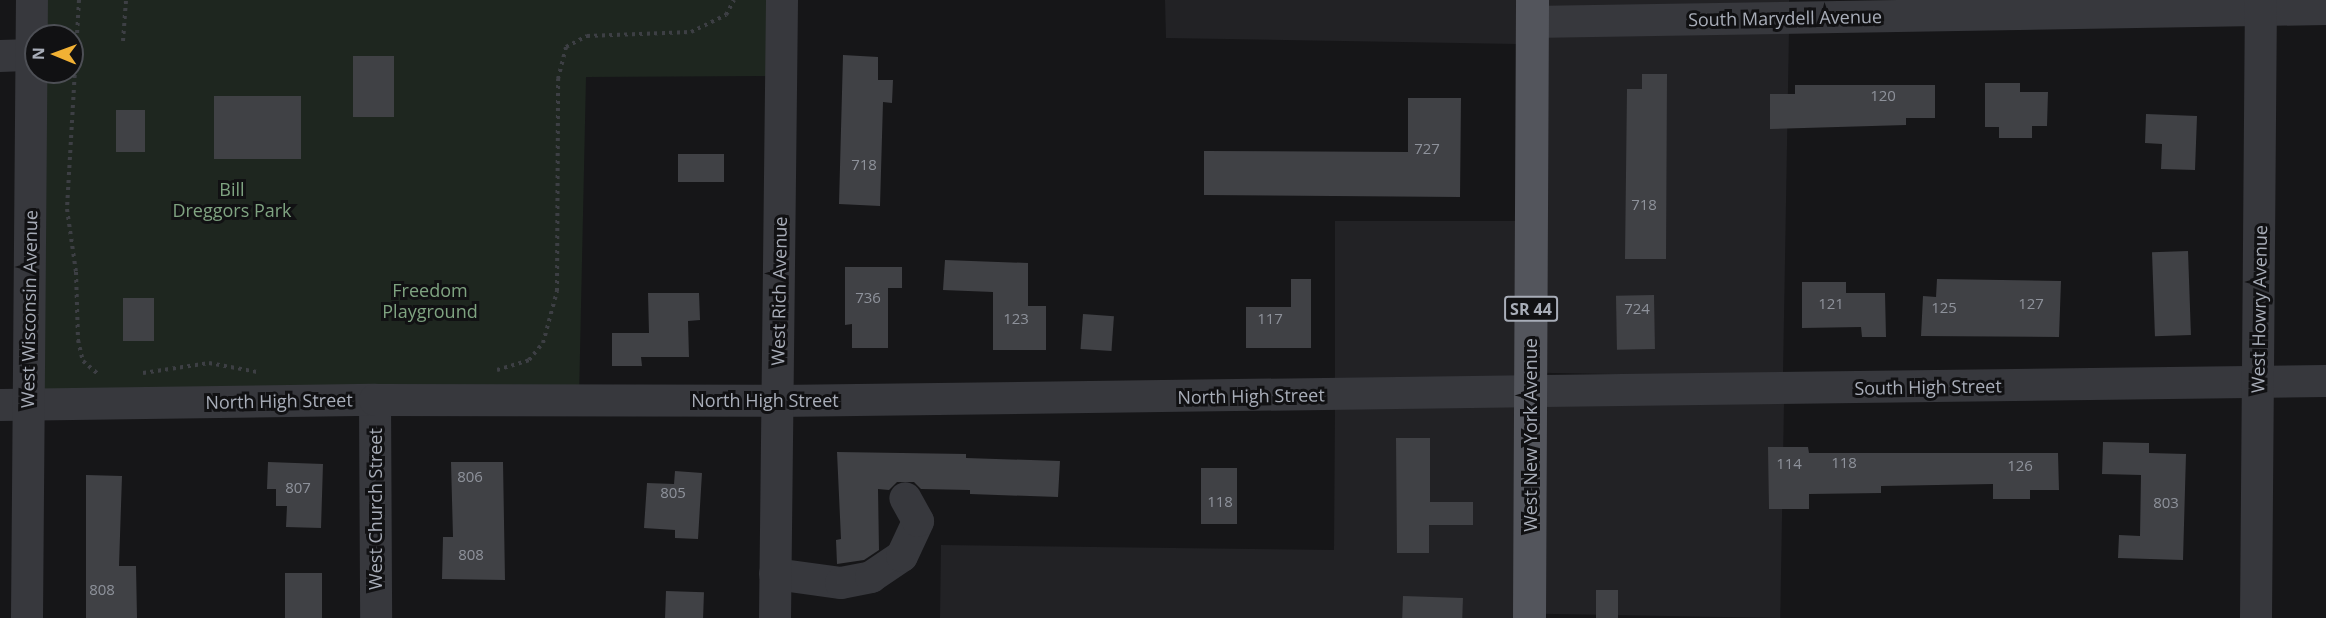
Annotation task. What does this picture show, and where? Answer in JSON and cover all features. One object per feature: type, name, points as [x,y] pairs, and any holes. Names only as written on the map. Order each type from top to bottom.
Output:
[{"type":"main road","name":"West New York Avenue","points":[[1529,618],[1532,11]]},
{"type":"street","name":"West Wisconsin Avenue","points":[[32,0],[32,24]]},
{"type":"street","name":"West Rich Avenue","points":[[775,618],[782,0]]},
{"type":"street","name":"South Marydell Avenue","points":[[1532,11],[2261,4],[2326,9]]},
{"type":"street","name":"West Howry Avenue","points":[[2256,618],[2261,4]]},
{"type":"street","points":[[0,56],[24,56]]},
{"type":"street","name":"West Wisconsin Avenue","points":[[27,618],[14,405],[31,84]]},
{"type":"street","name":"South High Street","points":[[1530,393],[2326,381]]},
{"type":"street","name":"North High Street","points":[[14,405],[375,399],[777,401],[1530,393]]},
{"type":"street","name":"West Church Street","points":[[375,399],[376,618]]},
{"type":"street","points":[[776,574],[841,583],[871,577],[902,556],[918,521],[905,498]]},
{"type":"path","points":[[79,0],[68,209],[76,272],[78,340],[83,360],[105,378]]},
{"type":"path","points":[[123,41],[126,0]]},
{"type":"path","points":[[491,372],[529,360],[543,343],[550,323],[557,291],[559,244],[558,79],[566,47],[586,36],[691,32],[726,15],[734,0]]},
{"type":"path","points":[[138,374],[209,363],[263,373]]},
{"type":"shaded area","points":[[1165,0],[1518,0],[1517,44],[1166,38]]},
{"type":"shaded area","points":[[1547,0],[1789,0],[1789,5],[1546,10]]},
{"type":"shaded area","points":[[1546,26],[1789,30],[1783,377],[1540,373]]},
{"type":"shaded area","points":[[1335,221],[1516,221],[1516,381],[1335,381]]},
{"type":"shaded area","points":[[1544,398],[1784,402],[1780,618],[1540,614]]},
{"type":"shaded area","points":[[1516,406],[1515,618],[940,618],[941,545],[1334,550],[1335,408]]},
{"type":"green space","name":"Bill Dreggors Park","points":[[32,0],[782,0],[781,76],[586,77],[579,399],[28,405],[31,84],[84,84],[84,24],[32,24]]},
{"type":"building","points":[[843,55],[878,57],[878,80],[893,80],[892,103],[883,102],[880,206],[839,204]]},
{"type":"building","points":[[353,56],[394,56],[394,117],[353,117]]},
{"type":"building","points":[[1642,74],[1667,74],[1666,259],[1625,259],[1627,89],[1642,89]]},
{"type":"building","points":[[1985,83],[2020,83],[2020,92],[2048,92],[2047,126],[2032,126],[2032,138],[1999,138],[1999,127],[1985,127]]},
{"type":"building","points":[[1795,85],[1935,85],[1935,118],[1906,118],[1906,125],[1770,129],[1770,94],[1795,94]]},
{"type":"building","points":[[214,96],[301,96],[301,159],[214,159]]},
{"type":"building","points":[[1408,98],[1461,98],[1460,197],[1204,195],[1204,151],[1408,152]]},
{"type":"building","points":[[116,110],[145,110],[145,152],[116,152]]},
{"type":"building","points":[[2146,114],[2197,116],[2195,170],[2161,169],[2162,144],[2145,143]]},
{"type":"building","points":[[678,154],[724,154],[724,182],[678,182]]},
{"type":"building","points":[[2188,251],[2191,335],[2155,336],[2152,252]]},
{"type":"building","points":[[945,260],[1028,263],[1028,306],[1046,306],[1046,350],[993,350],[993,292],[943,290]]},
{"type":"building","points":[[845,267],[902,267],[902,288],[888,288],[888,348],[852,348],[852,324],[845,325]]},
{"type":"building","points":[[1291,279],[1311,279],[1311,348],[1246,348],[1246,307],[1291,307]]},
{"type":"building","points":[[1937,279],[2061,281],[2059,337],[1921,336],[1923,296],[1936,297]]},
{"type":"building","points":[[1802,282],[1846,282],[1846,293],[1885,293],[1886,337],[1862,337],[1861,327],[1802,328]]},
{"type":"building","points":[[648,293],[699,293],[700,320],[688,321],[689,357],[641,357],[642,366],[612,366],[612,333],[649,333]]},
{"type":"building","points":[[1654,295],[1655,349],[1617,350],[1616,296]]},
{"type":"building","points":[[123,298],[154,298],[154,341],[123,341]]},
{"type":"building","points":[[1083,314],[1114,316],[1111,351],[1081,349]]},
{"type":"building","points":[[1396,438],[1430,438],[1430,502],[1473,502],[1473,525],[1429,525],[1429,553],[1397,553]]},
{"type":"building","points":[[2103,442],[2149,443],[2149,453],[2186,454],[2183,560],[2118,558],[2119,535],[2140,536],[2141,475],[2102,474]]},
{"type":"building","points":[[1768,447],[1808,447],[1809,453],[2058,453],[2059,490],[2030,490],[2030,499],[1993,499],[1993,484],[1881,486],[1881,493],[1809,494],[1809,509],[1769,509]]},
{"type":"building","points":[[837,452],[966,454],[966,458],[1060,461],[1058,497],[970,494],[970,490],[921,489],[914,482],[897,482],[889,490],[878,489],[879,550],[864,560],[837,564],[836,540],[841,539]]},
{"type":"building","points":[[268,462],[323,464],[321,528],[286,527],[287,506],[276,506],[276,489],[267,489]]},
{"type":"building","points":[[451,462],[503,462],[505,580],[442,579],[443,537],[453,537]]},
{"type":"building","points":[[1201,468],[1237,468],[1237,524],[1201,524]]},
{"type":"building","points":[[675,471],[702,473],[698,539],[675,538],[675,530],[644,528],[647,483],[674,484]]},
{"type":"building","points":[[86,475],[122,476],[119,566],[136,566],[137,618],[86,618]]},
{"type":"building","points":[[285,573],[322,573],[322,618],[285,618]]},
{"type":"building","points":[[1596,590],[1618,590],[1618,618],[1596,618]]},
{"type":"building","points":[[666,591],[704,592],[703,618],[665,618]]},
{"type":"building","points":[[1403,596],[1463,598],[1462,618],[1402,618]]},
{"type":"park label","name":"Freedom Playground","points":[[430,301]]}]
